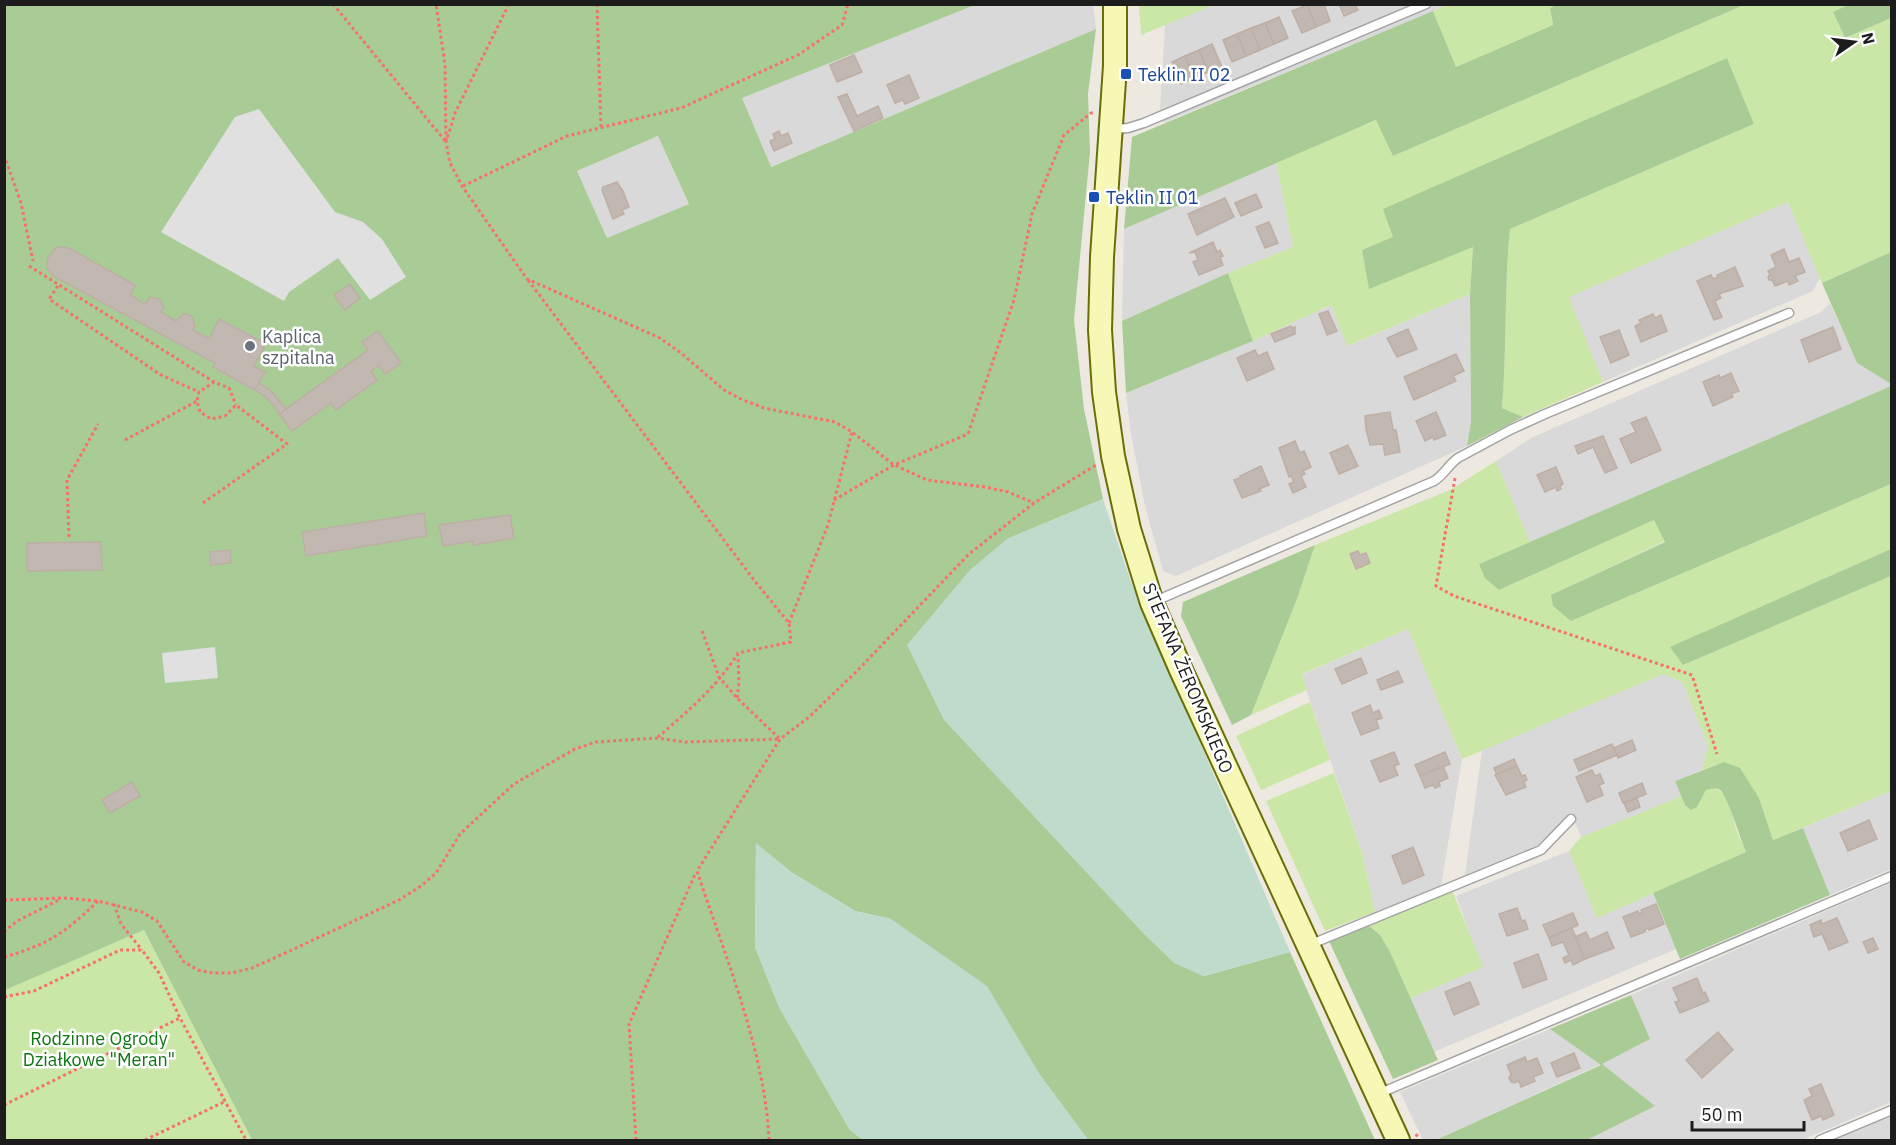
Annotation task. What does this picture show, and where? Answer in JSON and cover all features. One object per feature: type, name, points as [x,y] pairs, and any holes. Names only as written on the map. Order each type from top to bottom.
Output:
[{"type":"main road","name":"STEFANA ŻEROMSKIEGO","points":[[1115,4],[1115,66],[1102,257],[1100,330],[1104,392],[1113,456],[1129,528],[1152,603],[1398,1140]]},
{"type":"lane","points":[[1112,121],[1128,128],[1144,123],[1426,4]]},
{"type":"lane","points":[[1152,603],[1434,481],[1458,458],[1545,414],[1789,313]]},
{"type":"lane","points":[[1308,945],[1541,850],[1571,819]]},
{"type":"lane","points":[[1376,1096],[1892,876]]},
{"type":"lane","points":[[1821,1140],[1892,1110]]},
{"type":"path","points":[[333,4],[446,142]]},
{"type":"path","points":[[436,4],[445,64],[446,142],[450,163],[462,186],[527,279],[789,623]]},
{"type":"path","points":[[446,142],[455,113],[509,4]]},
{"type":"path","points":[[597,4],[602,128]]},
{"type":"path","points":[[462,186],[567,136],[681,108],[798,55],[842,26],[848,4]]},
{"type":"path","points":[[834,500],[894,465],[968,434],[1014,300],[1032,214],[1064,135],[1091,113],[1112,121]]},
{"type":"path","points":[[4,155],[21,202],[33,261]]},
{"type":"path","points":[[29,266],[57,286],[214,382],[229,388],[237,405],[287,444],[203,503]]},
{"type":"path","points":[[527,279],[660,338],[724,390],[743,400],[764,408],[835,422],[852,432],[894,465],[927,480],[985,487],[1008,492],[1034,503]]},
{"type":"path","points":[[57,286],[50,299],[161,375],[199,392]]},
{"type":"path","points":[[214,382],[199,392],[197,401],[200,412],[211,418],[225,417],[237,405]]},
{"type":"path","points":[[125,440],[197,401]]},
{"type":"path","points":[[69,537],[67,480],[98,424]]},
{"type":"path","points":[[657,738],[700,700],[727,671],[738,653],[791,642],[789,623],[828,525],[852,432]]},
{"type":"path","points":[[636,1140],[629,1024],[697,871],[780,739],[808,717],[858,670],[969,554],[1034,503],[1113,456]]},
{"type":"path","points":[[1458,458],[1436,586],[1454,596],[1692,675],[1718,754]]},
{"type":"path","points":[[702,631],[719,677],[737,698],[780,739]]},
{"type":"path","points":[[737,698],[738,653]]},
{"type":"path","points":[[4,900],[63,898],[98,901],[141,912],[156,921],[184,962],[198,970],[231,973],[252,968],[399,900],[421,886],[436,873],[459,834],[514,784],[575,749],[596,742],[657,738],[685,742],[780,739]]},
{"type":"path","points":[[697,871],[744,1016],[767,1106],[769,1140]]},
{"type":"path","points":[[4,932],[17,921],[63,898]]},
{"type":"path","points":[[4,957],[32,949],[56,938],[98,901]]},
{"type":"path","points":[[114,904],[121,924],[159,973],[180,1018],[246,1140]]},
{"type":"path","points":[[4,998],[34,991],[120,950],[142,950]]},
{"type":"path","points":[[4,1105],[180,1018]]},
{"type":"path","points":[[145,1140],[226,1101]]},
{"type":"shaded area","points":[[975,5],[1093,5],[1096,29],[770,167],[741,98]]},
{"type":"shaded area","points":[[1214,5],[1448,5],[1163,123],[1160,109],[1165,25]]},
{"type":"shaded area","points":[[259,109],[335,212],[363,222],[382,239],[406,277],[370,300],[338,258],[289,292],[284,301],[161,232],[235,117]]},
{"type":"shaded area","points":[[658,136],[689,204],[607,238],[577,171]]},
{"type":"shaded area","points":[[1276,162],[1293,247],[1228,273],[1122,321],[1124,229]]},
{"type":"shaded area","points":[[1788,202],[1820,278],[1813,291],[1603,382],[1568,297]]},
{"type":"shaded area","points":[[1470,294],[1471,422],[1467,446],[1176,576],[1163,571],[1145,506],[1131,434],[1126,393],[1253,341],[1331,305],[1348,346]]},
{"type":"shaded area","points":[[1830,303],[1857,363],[1891,386],[1530,542],[1496,461],[1533,437],[1821,312]]},
{"type":"shaded area","points":[[1408,629],[1462,759],[1441,886],[1375,912],[1362,852],[1301,675]]},
{"type":"shaded area","points":[[215,647],[218,678],[165,683],[162,653]]},
{"type":"shaded area","points":[[1663,674],[1682,682],[1708,745],[1702,770],[1675,781],[1682,796],[1581,837],[1571,813],[1542,843],[1465,875],[1482,750]]},
{"type":"shaded area","points":[[1891,791],[1891,869],[1830,895],[1803,828]]},
{"type":"shaded area","points":[[1569,851],[1597,918],[1653,893],[1676,949],[1434,1052],[1409,999],[1482,967],[1456,896]]},
{"type":"shaded area","points":[[1891,883],[1891,1102],[1802,1140],[1587,1140],[1654,1106],[1601,1064],[1649,1039],[1631,995]]},
{"type":"shaded area","points":[[1550,1029],[1601,1064],[1436,1140],[1423,1140],[1400,1092]]},
{"type":"shaded area","points":[[1891,1115],[1891,1140],[1832,1140]]},
{"type":"green space","points":[[1139,4],[1214,5],[1141,35]]},
{"type":"green space","points":[[1559,4],[1744,5],[1393,156],[1376,120],[1124,229],[1132,137],[1433,11],[1456,67],[1553,25],[1550,8]]},
{"type":"green space","points":[[1850,4],[1891,5],[1891,18],[1845,38],[1833,12]]},
{"type":"green space","points":[[5,5],[975,5],[742,98],[771,167],[1096,29],[1088,94],[1090,152],[1074,320],[1084,409],[1103,499],[1007,539],[1204,976],[1290,952],[1375,1140],[1088,1140],[1040,1075],[891,919],[855,911],[791,872],[756,844],[755,947],[779,1007],[850,1130],[863,1140],[252,1140],[144,930],[5,990]],"holes":[[[658,136],[689,204],[607,238],[577,171]]]},
{"type":"green space","points":[[1448,5],[1559,5],[1550,8],[1553,25],[1456,67],[1433,11]]},
{"type":"green space","points":[[1744,5],[1850,5],[1833,12],[1845,38],[1891,18],[1891,252],[1822,283],[1788,202],[1569,297],[1603,382],[1523,417],[1502,408],[1510,229],[1754,124],[1727,58],[1473,246],[1470,294],[1347,346],[1331,305],[1253,341],[1228,273],[1293,247],[1276,162],[1377,120],[1393,156]]},
{"type":"green space","points":[[1727,58],[1754,124],[1510,229],[1502,408],[1523,417],[1467,446],[1471,422],[1470,294],[1473,247],[1369,289],[1362,250],[1393,237],[1383,209]]},
{"type":"green space","points":[[1891,252],[1891,384],[1857,363],[1822,283]]},
{"type":"green space","points":[[1228,273],[1253,341],[1126,393],[1122,321]]},
{"type":"green space","points":[[1891,386],[1891,484],[1571,621],[1553,606],[1551,595],[1665,542],[1654,520],[1499,590],[1485,578],[1479,564]]},
{"type":"green space","points":[[1496,461],[1530,542],[1479,564],[1499,590],[1654,520],[1665,541],[1552,595],[1571,621],[1891,484],[1891,549],[1671,647],[1683,665],[1891,576],[1891,791],[1773,840],[1759,798],[1724,762],[1702,770],[1708,745],[1682,682],[1663,674],[1462,759],[1408,629],[1302,674],[1307,690],[1251,715],[1297,599],[1315,545],[1450,490]]},
{"type":"green space","points":[[1103,499],[1131,582],[1290,952],[1203,976],[1174,963],[1143,933],[944,720],[907,645],[970,570],[1007,539]]},
{"type":"green space","points":[[1315,545],[1297,599],[1251,715],[1232,725],[1181,616],[1183,602]]},
{"type":"green space","points":[[1891,549],[1891,576],[1683,665],[1670,647]]},
{"type":"green space","points":[[1310,702],[1330,760],[1261,790],[1236,736]]},
{"type":"green space","points":[[1724,762],[1740,768],[1759,798],[1773,840],[1803,828],[1830,895],[1680,959],[1653,893],[1746,852],[1730,809],[1720,790],[1715,788],[1706,790],[1697,807],[1691,810],[1685,805],[1675,781]]},
{"type":"green space","points":[[1334,773],[1362,852],[1375,912],[1325,931],[1266,801]]},
{"type":"green space","points":[[1714,788],[1727,800],[1746,852],[1597,918],[1569,851],[1581,837],[1682,796],[1685,805],[1691,809],[1697,807],[1706,790]]},
{"type":"green space","points":[[756,843],[791,872],[855,911],[891,919],[987,986],[1040,1075],[1088,1140],[863,1140],[850,1130],[779,1007],[755,947]]},
{"type":"green space","points":[[1452,890],[1483,967],[1409,999],[1380,935],[1368,925]]},
{"type":"green space","points":[[1368,925],[1380,935],[1390,952],[1438,1060],[1393,1079],[1329,941]]},
{"type":"green space","name":"Rodzinne Ogrody Działkowe \"Meran\"","points":[[144,930],[252,1140],[5,1140],[4,990]]},
{"type":"green space","points":[[1631,995],[1650,1039],[1602,1064],[1655,1106],[1587,1140],[1436,1140],[1601,1065],[1550,1029]]},
{"type":"building","points":[[1324,4],[1330,21],[1316,27],[1307,5]]},
{"type":"building","points":[[1339,4],[1355,4],[1358,10],[1344,16]]},
{"type":"building","points":[[1307,5],[1316,27],[1302,33],[1292,11]]},
{"type":"building","points":[[1279,17],[1288,38],[1274,44],[1265,23]]},
{"type":"building","points":[[1265,23],[1274,44],[1260,50],[1251,28]]},
{"type":"building","points":[[1251,28],[1260,50],[1246,56],[1237,34]]},
{"type":"building","points":[[1237,34],[1246,56],[1232,62],[1223,40]]},
{"type":"building","points":[[1212,44],[1222,67],[1208,72],[1199,50]]},
{"type":"building","points":[[1199,50],[1208,72],[1195,78],[1185,56]]},
{"type":"building","points":[[854,55],[862,72],[837,82],[830,65]]},
{"type":"building","points":[[1185,56],[1195,78],[1181,84],[1172,62]]},
{"type":"building","points":[[909,75],[919,98],[905,104],[903,100],[895,103],[887,85]]},
{"type":"building","points":[[847,94],[857,116],[878,106],[883,118],[854,131],[838,97]]},
{"type":"building","points":[[779,131],[781,136],[788,133],[792,143],[774,151],[770,141],[775,139],[773,134]]},
{"type":"building","points":[[617,182],[629,207],[622,210],[624,214],[613,219],[602,190],[603,187]]},
{"type":"building","points":[[1256,194],[1262,207],[1241,216],[1235,203]]},
{"type":"building","points":[[1225,198],[1234,217],[1197,235],[1188,214]]},
{"type":"building","points":[[1269,222],[1278,243],[1265,248],[1256,227]]},
{"type":"building","points":[[1213,242],[1217,252],[1220,250],[1223,256],[1220,257],[1223,265],[1199,275],[1193,262],[1198,260],[1195,252],[1189,253]]},
{"type":"building","points":[[56,248],[69,248],[135,285],[130,295],[145,304],[150,297],[160,299],[164,308],[161,312],[176,321],[183,314],[188,314],[192,317],[195,326],[193,330],[209,339],[219,319],[266,344],[254,366],[265,372],[255,390],[213,367],[215,363],[53,276],[48,270],[48,257]]},
{"type":"building","points":[[1784,249],[1789,262],[1799,258],[1805,272],[1795,276],[1798,281],[1789,285],[1788,281],[1775,286],[1768,277],[1770,274],[1768,271],[1776,267],[1771,255]]},
{"type":"building","points":[[1735,267],[1743,286],[1719,294],[1721,298],[1715,301],[1722,317],[1714,320],[1697,281],[1711,275],[1713,279]]},
{"type":"building","points":[[350,284],[360,298],[345,310],[334,295]]},
{"type":"building","points":[[1328,311],[1337,331],[1327,335],[1319,314]]},
{"type":"building","points":[[1653,314],[1655,318],[1661,315],[1667,331],[1641,342],[1635,326],[1641,323],[1639,320]]},
{"type":"building","points":[[1291,326],[1295,327],[1295,334],[1275,342],[1271,334]]},
{"type":"building","points":[[1833,327],[1841,349],[1809,362],[1801,340]]},
{"type":"building","points":[[1408,329],[1417,349],[1397,357],[1387,338]]},
{"type":"building","points":[[1619,330],[1629,355],[1611,363],[1600,337]]},
{"type":"building","points":[[378,331],[401,363],[385,374],[379,365],[371,371],[377,380],[336,410],[331,403],[292,431],[279,414],[368,350],[362,342]]},
{"type":"building","points":[[1255,350],[1258,356],[1267,352],[1274,369],[1247,381],[1237,358]]},
{"type":"building","points":[[1456,354],[1464,371],[1453,376],[1456,381],[1414,400],[1404,377]]},
{"type":"building","points":[[1731,373],[1739,391],[1731,394],[1733,397],[1713,406],[1703,382]]},
{"type":"building","points":[[259,383],[271,391],[286,409],[280,414],[268,399],[255,390]]},
{"type":"building","points":[[1390,412],[1400,452],[1385,455],[1383,444],[1370,445],[1365,416]]},
{"type":"building","points":[[1436,412],[1446,435],[1425,441],[1416,421]]},
{"type":"building","points":[[1646,417],[1661,450],[1631,463],[1620,439],[1636,432],[1631,423]]},
{"type":"building","points":[[1603,436],[1617,468],[1605,473],[1593,447],[1578,454],[1575,446]]},
{"type":"building","points":[[1295,441],[1300,453],[1304,451],[1311,467],[1303,471],[1305,474],[1301,476],[1306,487],[1293,493],[1289,484],[1294,482],[1291,476],[1289,477],[1279,448]]},
{"type":"building","points":[[1348,445],[1358,466],[1339,474],[1330,453]]},
{"type":"building","points":[[1261,466],[1269,485],[1259,489],[1261,491],[1242,498],[1234,480]]},
{"type":"building","points":[[1556,467],[1563,484],[1560,486],[1561,489],[1557,491],[1556,487],[1545,492],[1537,475]]},
{"type":"building","points":[[424,513],[427,536],[306,556],[302,532]]},
{"type":"building","points":[[510,515],[514,538],[473,545],[473,541],[443,546],[439,525]]},
{"type":"building","points":[[101,542],[102,570],[27,571],[27,543]]},
{"type":"building","points":[[230,550],[231,563],[211,565],[210,552]]},
{"type":"building","points":[[1358,551],[1360,555],[1366,553],[1370,563],[1356,569],[1350,554]]},
{"type":"building","points":[[1361,658],[1367,673],[1342,684],[1335,669]]},
{"type":"building","points":[[1398,671],[1403,682],[1381,690],[1377,680]]},
{"type":"building","points":[[1370,705],[1373,713],[1379,710],[1382,718],[1376,720],[1379,728],[1361,735],[1352,713]]},
{"type":"building","points":[[1632,740],[1636,750],[1618,758],[1614,748]]},
{"type":"building","points":[[1612,744],[1617,755],[1579,771],[1574,760]]},
{"type":"building","points":[[1394,752],[1399,764],[1394,766],[1398,775],[1380,782],[1371,761]]},
{"type":"building","points":[[1445,752],[1450,764],[1420,776],[1415,765]]},
{"type":"building","points":[[1514,759],[1517,766],[1497,775],[1494,768]]},
{"type":"building","points":[[1443,766],[1448,778],[1439,782],[1440,786],[1435,788],[1433,785],[1425,788],[1420,776]]},
{"type":"building","points":[[1517,766],[1522,776],[1525,775],[1526,787],[1506,795],[1495,775]]},
{"type":"building","points":[[1592,770],[1595,776],[1600,774],[1604,783],[1599,785],[1603,795],[1587,802],[1576,777]]},
{"type":"building","points":[[132,782],[140,796],[110,813],[102,800]]},
{"type":"building","points":[[1642,783],[1646,794],[1623,803],[1619,793]]},
{"type":"building","points":[[1637,798],[1640,807],[1628,812],[1624,803]]},
{"type":"building","points":[[1869,820],[1877,839],[1848,851],[1840,833]]},
{"type":"building","points":[[1413,847],[1424,875],[1403,884],[1392,856]]},
{"type":"building","points":[[1656,904],[1664,924],[1649,930],[1648,928],[1645,932],[1631,937],[1623,917],[1638,911],[1639,914],[1641,910]]},
{"type":"building","points":[[1517,908],[1528,929],[1507,936],[1499,914]]},
{"type":"building","points":[[1573,913],[1578,925],[1549,938],[1543,925]]},
{"type":"building","points":[[1837,918],[1848,942],[1829,950],[1822,934],[1814,937],[1810,925],[1821,920],[1822,924]]},
{"type":"building","points":[[1572,928],[1585,959],[1573,965],[1571,960],[1565,963],[1563,958],[1569,955],[1563,942],[1552,946],[1549,938]]},
{"type":"building","points":[[1586,932],[1590,940],[1607,932],[1614,948],[1585,959],[1575,937]]},
{"type":"building","points":[[1873,938],[1878,949],[1868,953],[1863,942]]},
{"type":"building","points":[[1538,954],[1547,979],[1523,988],[1514,963]]},
{"type":"building","points":[[1697,978],[1709,1001],[1680,1013],[1675,1002],[1679,1001],[1673,988]]},
{"type":"building","points":[[1470,982],[1479,1004],[1454,1015],[1445,992]]},
{"type":"building","points":[[1718,1032],[1733,1050],[1702,1078],[1686,1060]]},
{"type":"building","points":[[1574,1053],[1580,1068],[1557,1077],[1551,1063]]},
{"type":"building","points":[[1525,1057],[1527,1062],[1537,1058],[1543,1073],[1533,1077],[1535,1081],[1521,1087],[1519,1081],[1511,1082],[1509,1078],[1511,1074],[1507,1065]]},
{"type":"building","points":[[1821,1084],[1834,1115],[1823,1120],[1821,1116],[1812,1120],[1804,1100],[1812,1096],[1809,1089]]},
{"type":"place","name":"Teklin II 02","points":[[1126,74]]},
{"type":"place","name":"Teklin II 01","points":[[1094,197]]},
{"type":"place","name":"Kaplica szpitalna","points":[[250,346]]}]
